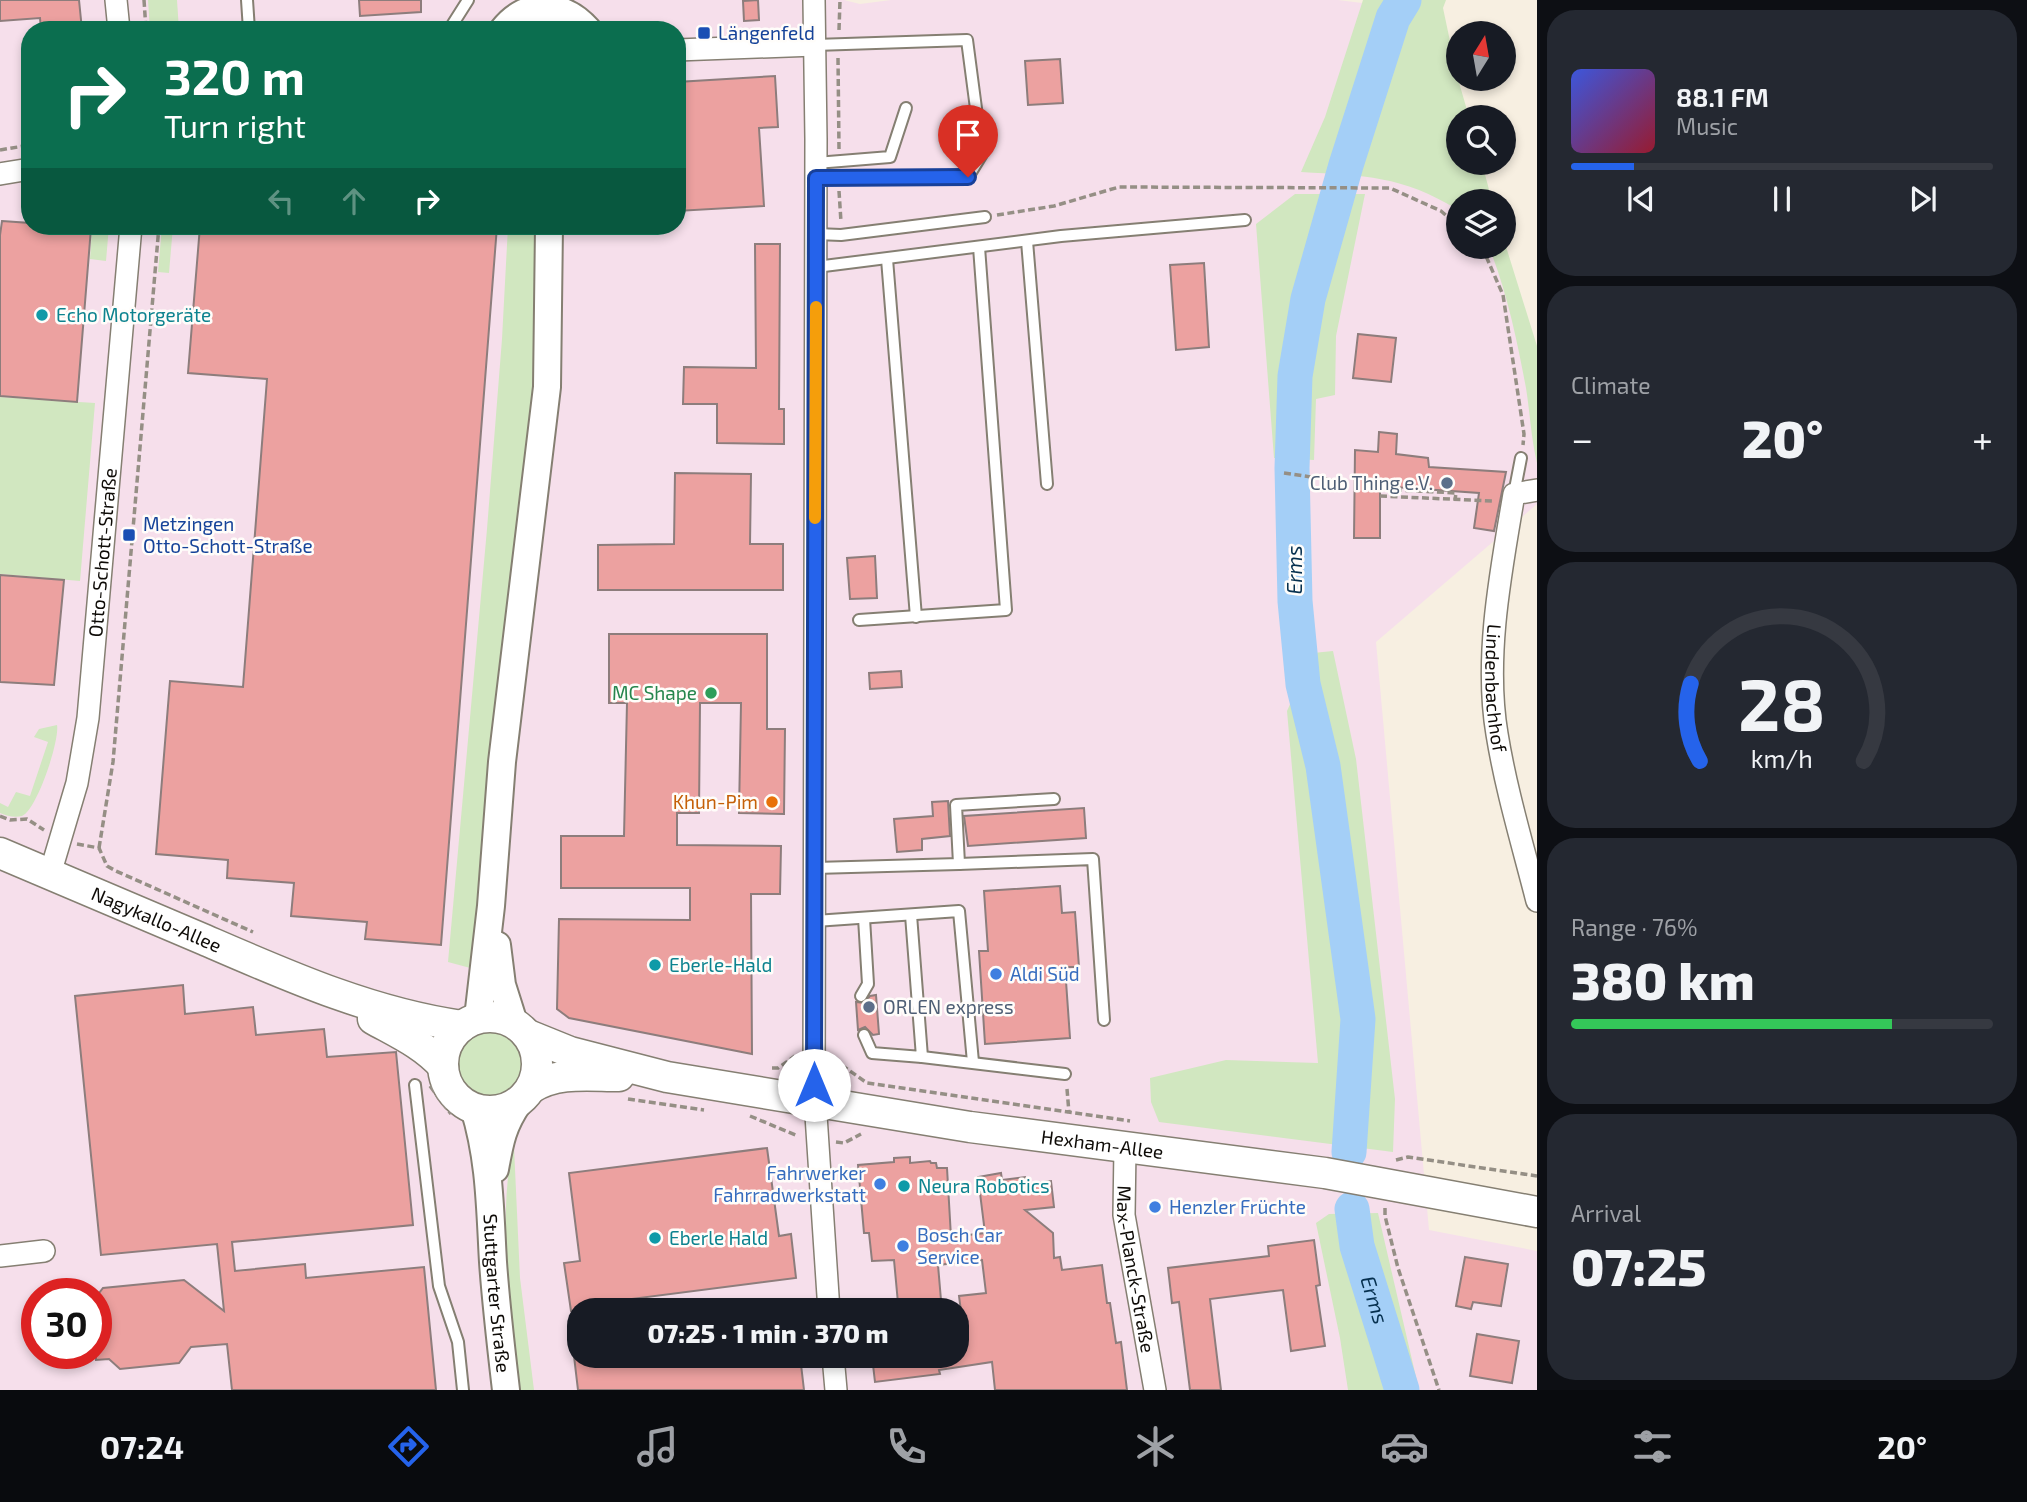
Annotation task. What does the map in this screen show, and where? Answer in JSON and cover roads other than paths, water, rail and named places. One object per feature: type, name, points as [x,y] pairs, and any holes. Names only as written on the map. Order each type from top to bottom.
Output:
[{"type":"main road","name":"Nagykallo-Allee","points":[[0,853],[311,986],[431,1053],[436,1075]]},
{"type":"main road","name":"Nagykallo-Allee","points":[[311,986],[405,1015],[470,1022]]},
{"type":"main road","points":[[497,1017],[521,1029],[533,1043],[538,1061],[535,1079],[525,1095],[502,1110],[466,1115],[466,1105],[436,1075],[449,1039],[470,1022],[497,1017]]},
{"type":"main road","name":"Hexham-Allee","points":[[521,1029],[570,1052],[667,1077],[970,1127],[1131,1135],[1537,1212]]},
{"type":"main road","name":"Hexham-Allee","points":[[525,1095],[544,1080],[566,1076],[667,1077]]},
{"type":"street","points":[[116,0],[118,21]]},
{"type":"street","points":[[814,0],[814,1057],[827,1298]]},
{"type":"street","points":[[516,14],[536,6],[555,3],[580,21]]},
{"type":"street","points":[[686,50],[815,45]]},
{"type":"street","points":[[0,174],[21,170]]},
{"type":"street","name":"Otto-Schott-Straße","points":[[50,874],[77,783],[88,718],[130,235]]},
{"type":"street","points":[[470,1022],[491,905],[502,762],[547,387],[549,235]]},
{"type":"street","points":[[1513,498],[1537,490]]},
{"type":"street","name":"Lindenbachhof","points":[[1513,498],[1493,641],[1495,712],[1508,787],[1537,901]]},
{"type":"street","points":[[491,905],[501,977],[521,1029]]},
{"type":"street","name":"Stuttgarter Straße","points":[[491,1195],[502,1131],[525,1095]]},
{"type":"street","name":"Stuttgarter Straße","points":[[466,1115],[482,1132],[491,1195],[495,1287],[506,1390]]},
{"type":"street","name":"Max-Planck-Straße","points":[[1131,1135],[1124,1215],[1154,1390]]},
{"type":"street","points":[[0,1256],[44,1251]]},
{"type":"street","points":[[834,1368],[836,1390]]},
{"type":"lane","points":[[247,0],[248,21]]},
{"type":"lane","points":[[455,21],[468,0]]},
{"type":"lane","points":[[815,45],[967,40],[982,153],[968,177],[839,179],[816,171]]},
{"type":"lane","points":[[816,171],[839,161],[890,157],[906,108]]},
{"type":"lane","points":[[816,234],[841,235],[985,217]]},
{"type":"lane","points":[[816,267],[1027,241],[1245,220]]},
{"type":"lane","points":[[1027,241],[1046,484]]},
{"type":"lane","points":[[859,620],[1006,610],[979,247]]},
{"type":"lane","points":[[887,259],[916,617]]},
{"type":"lane","points":[[1513,498],[1521,458]]},
{"type":"lane","points":[[959,864],[956,805],[1054,799]]},
{"type":"lane","points":[[815,868],[1093,859],[1104,1020]]},
{"type":"lane","points":[[815,921],[959,911],[973,1062]]},
{"type":"lane","points":[[911,915],[922,1057]]},
{"type":"lane","points":[[864,919],[867,996]]},
{"type":"lane","points":[[870,1035],[872,1053],[1065,1074]]},
{"type":"lane","points":[[415,1086],[439,1286],[458,1342],[463,1390]]},
{"type":"waterway","name":"Erms","points":[[1349,1152],[1358,1019],[1323,766],[1303,684],[1295,601],[1292,468],[1295,376],[1308,299],[1346,165],[1393,18],[1404,0]]},
{"type":"waterway","name":"Erms","points":[[1352,1209],[1357,1246],[1402,1390]]},
{"type":"place","name":"Längenfeld","points":[[704,33]]},
{"type":"place","name":"Echo Motorgeräte","points":[[42,315]]},
{"type":"place","name":"Club Thing e.V.","points":[[1447,483]]},
{"type":"place","name":"Metzingen Otto-Schott-Straße","points":[[129,535]]},
{"type":"place","name":"MC Shape","points":[[711,693]]},
{"type":"place","name":"Khun-Pim","points":[[772,802]]},
{"type":"place","name":"Eberle-Hald","points":[[655,965]]},
{"type":"place","name":"Aldi Süd","points":[[996,974]]},
{"type":"place","name":"ORLEN express","points":[[869,1007]]},
{"type":"place","name":"Fahrwerker Fahrradwerkstatt","points":[[880,1184]]},
{"type":"place","name":"Neura Robotics","points":[[904,1186]]},
{"type":"place","name":"Henzler Früchte","points":[[1155,1207]]},
{"type":"place","name":"Eberle Hald","points":[[655,1238]]},
{"type":"place","name":"Bosch Car Service","points":[[903,1246]]}]
